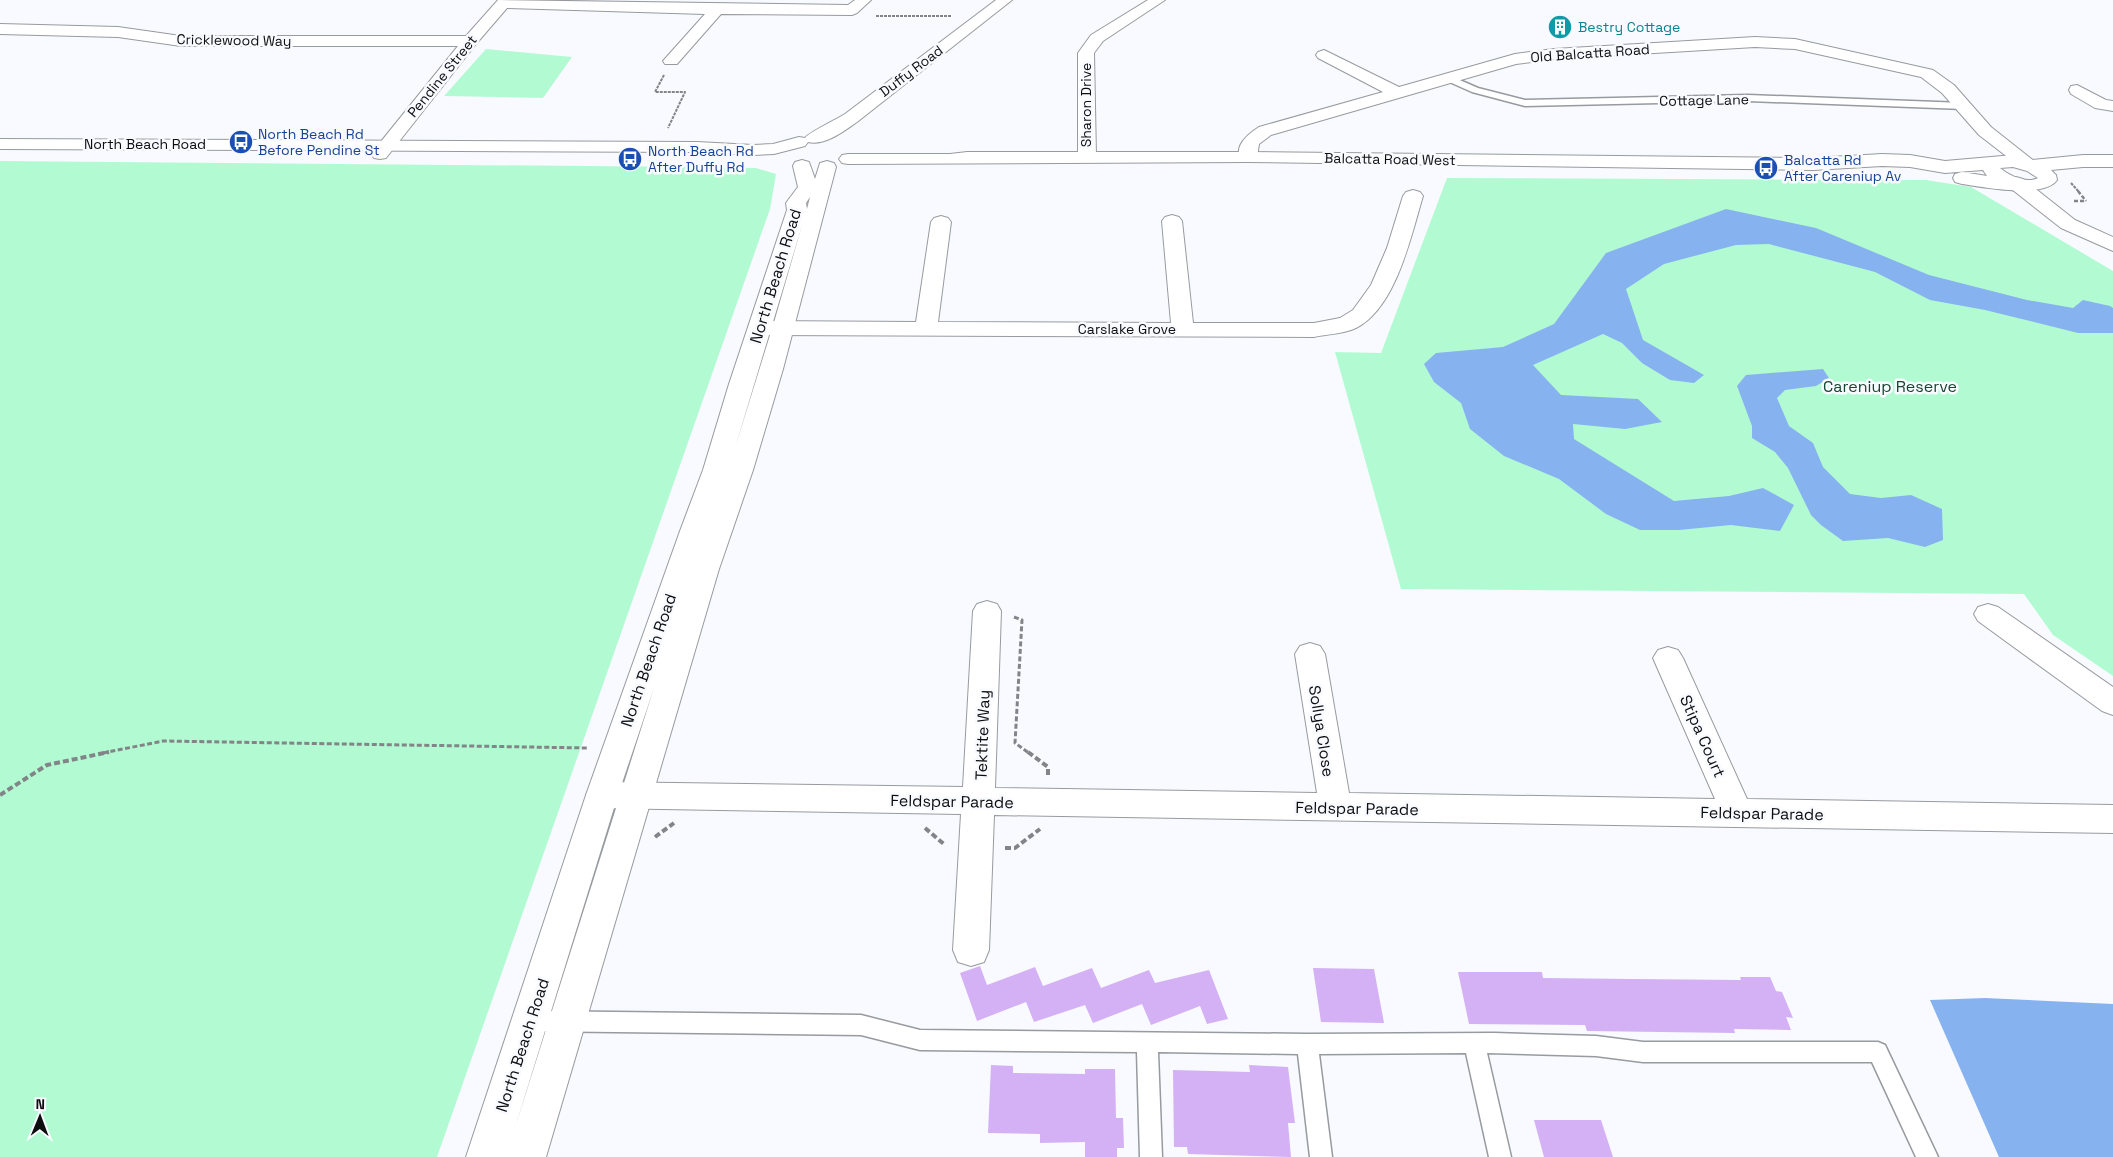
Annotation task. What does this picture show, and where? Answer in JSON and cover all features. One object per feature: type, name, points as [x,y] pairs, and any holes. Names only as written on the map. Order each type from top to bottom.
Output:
[{"type":"street","name":"Duffy Road","points":[[823,151],[831,131],[1005,0]]},
{"type":"street","name":"Duffy Road","points":[[823,151],[858,124],[876,116],[888,106],[895,94],[922,70],[1016,0]]},
{"type":"street","name":"Sharon Drive","points":[[1087,156],[1086,53],[1090,44],[1158,0]]},
{"type":"street","points":[[505,2],[717,9],[858,5]]},
{"type":"street","name":"Pendine Street","points":[[384,150],[470,41],[505,2]]},
{"type":"street","points":[[670,61],[717,9]]},
{"type":"street","name":"Cricklewood Way","points":[[0,29],[118,32],[181,41],[470,41]]},
{"type":"street","name":"Old Balcatta Road","points":[[1248,157],[1247,146],[1252,139],[1265,131],[1448,78],[1533,56],[1755,42],[1794,44],[1927,74],[1948,89],[1964,106]]},
{"type":"street","points":[[1324,55],[1398,93]]},
{"type":"street","points":[[2077,90],[2101,104],[2113,106]]},
{"type":"street","points":[[1964,106],[1985,131],[2031,165],[2042,170],[2062,202],[2104,241]]},
{"type":"street","points":[[1985,131],[1993,163],[1990,166],[1994,173],[2015,183],[2068,224],[2104,241]]},
{"type":"street","name":"North Beach Road","points":[[0,144],[384,150]]},
{"type":"street","name":"North Beach Road","points":[[0,152],[384,150],[823,151],[809,239],[771,328],[693,531],[602,795],[486,1157]]},
{"type":"street","name":"Balcatta Road West","points":[[823,151],[950,159],[967,156],[1087,156],[1813,164],[1882,160],[1961,167],[2009,161],[2031,165],[2113,161]]},
{"type":"street","name":"Balcatta Road West","points":[[1813,164],[1925,173],[1991,182],[2032,185],[2079,170],[2113,173]]},
{"type":"street","name":"Carslake Grove","points":[[771,328],[926,327],[1314,330],[1348,323],[1370,306],[1392,261],[1413,196]]},
{"type":"street","points":[[1172,221],[1183,329]]},
{"type":"street","points":[[926,327],[941,222]]},
{"type":"street","name":"North Beach Road","points":[[526,1157],[704,569],[725,516],[771,328]]},
{"type":"street","name":"Tektite Way","points":[[971,950],[987,611]]},
{"type":"street","points":[[1988,614],[2113,703]]},
{"type":"street","name":"Sollya Close","points":[[1310,654],[1335,807]]},
{"type":"street","name":"Stipa Court","points":[[1668,658],[1737,813]]},
{"type":"street","name":"Feldspar Parade","points":[[602,795],[2113,819]]},
{"type":"lane","name":"Cottage Lane","points":[[1448,78],[1475,90],[1525,103],[1748,98],[1964,106]]},
{"type":"lane","points":[[530,1021],[861,1025],[920,1040],[1307,1044],[1474,1043],[1596,1046],[1643,1052],[1878,1052],[1927,1157]]},
{"type":"lane","points":[[1147,1042],[1151,1157]]},
{"type":"lane","points":[[1474,1043],[1500,1157]]},
{"type":"lane","points":[[1307,1044],[1321,1157]]},
{"type":"path","points":[[858,5],[857,14],[869,16],[961,17],[963,25],[969,28]]},
{"type":"path","points":[[666,133],[685,92],[655,92],[670,61]]},
{"type":"path","points":[[923,825],[948,848],[1015,848],[1048,823],[1048,767],[1014,743],[1022,620],[987,611]]},
{"type":"path","points":[[0,795],[47,766],[163,742],[618,749]]},
{"type":"path","points":[[649,841],[677,822]]},
{"type":"green space","points":[[486,49],[572,57],[543,98],[444,96]]},
{"type":"green space","points":[[0,161],[697,167],[756,168],[776,174],[770,209],[437,1157],[0,1157]]},
{"type":"green space","name":"Careniup Reserve","points":[[1447,178],[1926,180],[1971,187],[2113,271],[2113,676],[2053,635],[2024,594],[1401,589],[1335,352],[1381,353]]},
{"type":"water","points":[[1726,209],[1816,228],[1929,275],[2027,300],[2073,308],[2083,300],[2110,306],[2113,308],[2113,333],[2078,333],[1985,310],[1930,300],[1875,272],[1769,244],[1736,245],[1664,264],[1626,289],[1643,340],[1704,375],[1694,383],[1670,380],[1642,363],[1622,343],[1603,334],[1533,365],[1561,395],[1638,399],[1662,422],[1625,429],[1573,424],[1574,439],[1674,501],[1729,496],[1763,488],[1794,505],[1780,531],[1731,525],[1679,530],[1640,530],[1606,514],[1559,479],[1504,456],[1470,429],[1461,403],[1434,382],[1424,364],[1436,353],[1503,347],[1554,324],[1606,253]]},
{"type":"water","points":[[1823,369],[1829,378],[1816,386],[1785,390],[1777,398],[1789,426],[1813,443],[1823,467],[1850,494],[1881,498],[1911,495],[1942,509],[1943,540],[1925,547],[1888,538],[1843,541],[1811,515],[1788,468],[1775,452],[1752,438],[1752,426],[1737,386],[1746,375]]},
{"type":"water","points":[[1985,998],[2113,1004],[2113,1157],[1999,1157],[1930,1000]]},
{"type":"building","points":[[980,966],[987,985],[1035,967],[1043,986],[1092,968],[1101,988],[1149,970],[1155,983],[1209,970],[1228,1019],[1207,1024],[1200,1006],[1151,1025],[1142,1004],[1093,1023],[1085,1005],[1034,1022],[1026,1002],[977,1021],[960,973]]},
{"type":"building","points":[[1313,968],[1374,969],[1384,1023],[1321,1022]]},
{"type":"building","points":[[1458,972],[1542,972],[1543,978],[1741,980],[1740,977],[1770,977],[1776,991],[1782,992],[1793,1018],[1786,1017],[1791,1030],[1734,1029],[1735,1033],[1587,1031],[1585,1025],[1469,1024]]},
{"type":"building","points":[[991,1065],[1013,1066],[1013,1073],[1085,1074],[1085,1069],[1115,1069],[1116,1118],[1123,1118],[1124,1148],[1117,1148],[1117,1157],[1085,1157],[1085,1142],[1040,1143],[1040,1134],[988,1133]]},
{"type":"building","points":[[1249,1065],[1288,1067],[1295,1123],[1288,1123],[1291,1157],[1188,1154],[1187,1147],[1174,1147],[1173,1070],[1250,1072]]},
{"type":"building","points":[[1534,1120],[1601,1120],[1613,1157],[1544,1157]]},
{"type":"place","name":"Bestry Cottage","points":[[1560,27]]},
{"type":"place","name":"North Beach Rd Before Pendine St","points":[[241,142]]},
{"type":"place","name":"North Beach Rd After Duffy Rd","points":[[630,159]]},
{"type":"place","name":"Balcatta Rd After Careniup Av","points":[[1766,168]]}]
